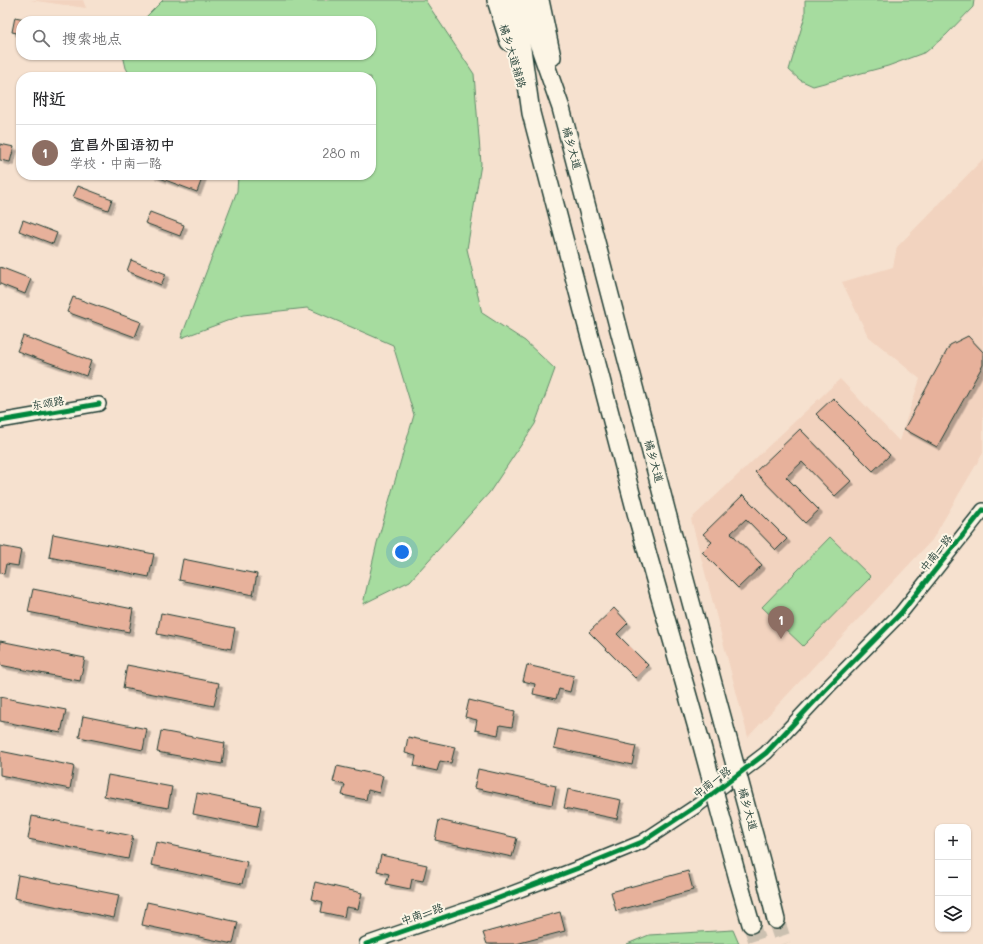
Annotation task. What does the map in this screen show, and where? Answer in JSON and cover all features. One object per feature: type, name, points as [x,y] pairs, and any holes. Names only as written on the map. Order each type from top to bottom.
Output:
[{"type":"main road","name":"橘乡大道辅路","points":[[496,0],[530,113]]},
{"type":"main road","points":[[522,3],[522,49],[530,113],[638,520],[751,924]]},
{"type":"main road","name":"橘乡大道","points":[[522,3],[561,108],[668,517],[776,920]]},
{"type":"street","name":"东颂路","points":[[0,421],[99,404]]},
{"type":"street","name":"中南一路","points":[[366,944],[492,901],[636,845],[698,805],[766,753],[901,613],[983,510]]},
{"type":"shaded area","points":[[30,0],[83,0],[86,8]]},
{"type":"shaded area","points":[[983,159],[983,453],[932,540],[748,737],[691,519],[840,379],[899,441],[920,379],[868,336],[842,282],[893,267],[897,247]]},
{"type":"green space","points":[[163,0],[425,0],[474,74],[481,164],[467,249],[482,313],[525,341],[555,369],[535,424],[489,493],[410,581],[363,604],[377,543],[414,415],[393,345],[307,308],[243,315],[181,338],[237,191],[238,180],[376,180],[376,72],[128,72],[124,60],[376,60],[376,16],[147,16]]},
{"type":"green space","points":[[805,0],[974,0],[973,7],[946,35],[926,52],[888,66],[813,86],[800,80],[789,70],[805,16]]},
{"type":"green space","points":[[830,537],[871,577],[803,646],[762,607]]},
{"type":"green space","points":[[733,930],[739,944],[627,944],[649,935]]},
{"type":"building","points":[[15,17],[16,17],[16,33],[12,32]]},
{"type":"building","points":[[0,144],[14,147],[10,162],[0,160]]},
{"type":"building","points":[[165,180],[202,180],[197,192]]},
{"type":"building","points":[[78,186],[112,199],[108,210],[73,197]]},
{"type":"building","points":[[150,212],[184,225],[180,236],[145,223]]},
{"type":"building","points":[[23,220],[57,233],[53,244],[19,231]]},
{"type":"building","points":[[131,260],[166,274],[161,285],[127,271]]},
{"type":"building","points":[[0,267],[31,279],[25,294],[0,284]]},
{"type":"building","points":[[73,297],[141,322],[135,337],[67,312]]},
{"type":"building","points":[[23,336],[91,361],[86,376],[17,351]]},
{"type":"building","points":[[968,336],[983,352],[983,365],[937,447],[904,429],[950,345]]},
{"type":"building","points":[[833,398],[890,455],[873,471],[816,414]]},
{"type":"building","points":[[800,429],[851,481],[835,496],[802,462],[786,477],[819,510],[805,523],[755,472]]},
{"type":"building","points":[[743,495],[787,539],[776,550],[746,519],[731,533],[762,565],[738,588],[702,552],[712,542],[703,534]]},
{"type":"building","points":[[53,534],[154,554],[149,577],[49,557]]},
{"type":"building","points":[[0,546],[21,550],[18,566],[6,564],[4,574],[0,573]]},
{"type":"building","points":[[183,559],[257,574],[253,595],[179,580]]},
{"type":"building","points":[[33,589],[133,609],[129,632],[28,612]]},
{"type":"building","points":[[614,608],[628,623],[617,634],[648,665],[635,678],[589,632]]},
{"type":"building","points":[[161,613],[235,628],[231,649],[157,634]]},
{"type":"building","points":[[0,641],[85,658],[80,681],[0,665]]},
{"type":"building","points":[[127,665],[219,683],[214,706],[123,688]]},
{"type":"building","points":[[527,665],[574,676],[570,692],[559,689],[556,699],[533,694],[535,684],[523,681]]},
{"type":"building","points":[[0,697],[66,710],[61,733],[0,721]]},
{"type":"building","points":[[469,700],[515,711],[512,727],[500,725],[498,735],[475,730],[477,720],[465,717]]},
{"type":"building","points":[[83,716],[147,729],[143,750],[79,737]]},
{"type":"building","points":[[558,729],[636,746],[632,765],[554,748]]},
{"type":"building","points":[[161,731],[225,743],[222,764],[157,752]]},
{"type":"building","points":[[408,737],[455,747],[451,763],[440,761],[437,771],[414,766],[416,756],[405,753]]},
{"type":"building","points":[[0,751],[74,766],[70,789],[0,775]]},
{"type":"building","points":[[337,766],[383,776],[379,793],[368,790],[366,800],[342,795],[345,785],[333,782]]},
{"type":"building","points":[[478,769],[556,786],[552,805],[474,788]]},
{"type":"building","points":[[108,775],[172,787],[168,808],[104,796]]},
{"type":"building","points":[[568,789],[621,800],[617,819],[564,808]]},
{"type":"building","points":[[197,793],[261,806],[257,827],[193,814]]},
{"type":"building","points":[[32,816],[133,836],[128,859],[28,839]]},
{"type":"building","points":[[439,820],[517,838],[512,857],[435,840]]},
{"type":"building","points":[[156,842],[247,862],[242,884],[151,865]]},
{"type":"building","points":[[381,855],[427,865],[423,881],[412,879],[410,889],[386,884],[389,874],[377,871]]},
{"type":"building","points":[[688,871],[693,890],[616,911],[611,892]]},
{"type":"building","points":[[18,875],[119,895],[114,918],[14,898]]},
{"type":"building","points":[[315,882],[362,893],[358,909],[346,907],[344,917],[321,912],[323,902],[311,899]]},
{"type":"building","points":[[147,902],[238,922],[233,944],[142,925]]},
{"type":"building","points":[[560,912],[565,931],[516,944],[487,944],[483,933]]},
{"type":"tunnel","points":[[776,920],[784,944]]},
{"type":"tunnel","points":[[751,924],[758,944]]},
{"type":"cycle path","points":[[0,421],[99,404]]},
{"type":"cycle path","points":[[366,944],[491,901],[642,842],[698,805],[766,753],[901,613],[983,510]]},
{"type":"place","name":"宜昌外国语初中","points":[[781,639]]}]
